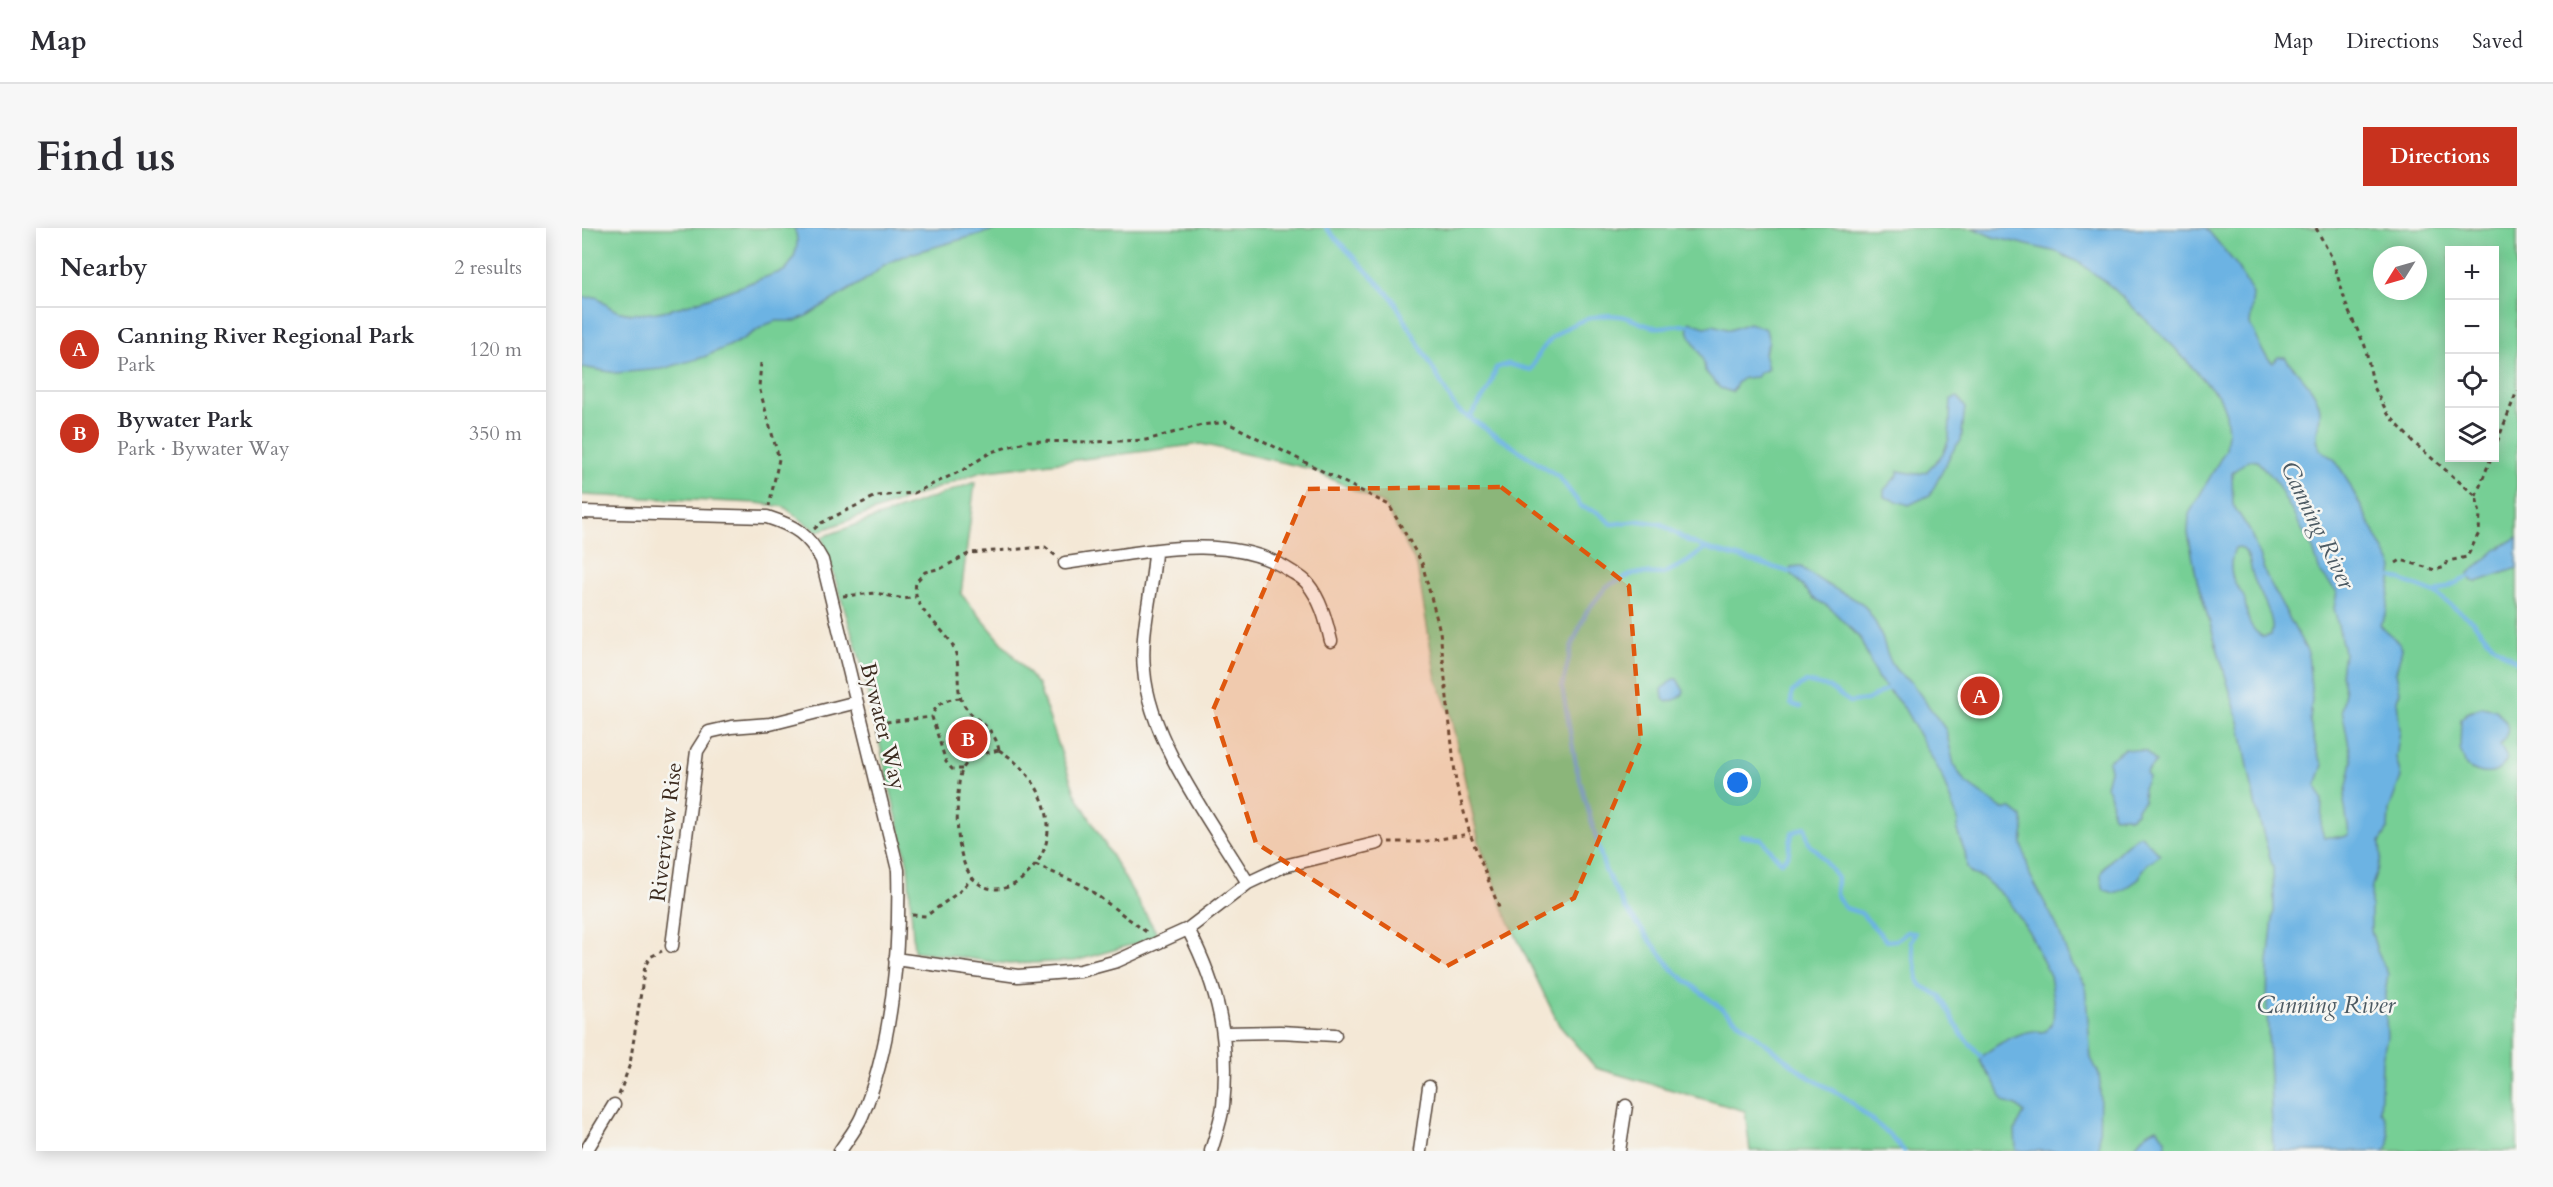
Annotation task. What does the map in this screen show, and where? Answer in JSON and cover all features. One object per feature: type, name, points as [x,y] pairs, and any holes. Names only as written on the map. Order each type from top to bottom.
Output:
[{"type":"street","name":"Bywater Way","points":[[582,512],[766,509],[813,542],[822,560],[898,870],[900,922],[885,1039],[874,1082],[861,1118],[840,1151]]},
{"type":"street","points":[[1065,563],[1202,546],[1240,550],[1276,561],[1306,582],[1323,609],[1330,641]]},
{"type":"street","points":[[1155,552],[1154,580],[1143,640],[1143,669],[1148,699],[1161,734],[1176,764],[1248,882]]},
{"type":"street","name":"Riverview Rise","points":[[672,946],[697,751],[709,732],[731,727],[770,724],[856,702]]},
{"type":"street","points":[[895,959],[1018,976],[1080,971],[1117,962],[1188,929],[1248,882],[1284,866],[1378,843]]},
{"type":"street","points":[[1188,929],[1213,986],[1224,1033],[1222,1108],[1211,1151]]},
{"type":"street","points":[[1224,1033],[1280,1032],[1335,1035]]},
{"type":"street","points":[[1420,1151],[1429,1087]]},
{"type":"street","points":[[586,1151],[614,1105]]},
{"type":"street","points":[[1619,1151],[1626,1106]]},
{"type":"path","points":[[2316,228],[2331,258],[2348,310],[2365,346],[2374,387],[2388,414],[2414,443],[2476,496]]},
{"type":"path","points":[[761,363],[760,396],[778,459],[766,509],[778,508]]},
{"type":"path","points":[[2499,437],[2517,391]]},
{"type":"path","points":[[2396,563],[2401,560],[2435,570],[2445,567],[2448,561],[2467,557],[2479,533],[2480,514],[2476,496],[2490,462]]},
{"type":"path","points":[[808,522],[822,537]]},
{"type":"path","points":[[999,750],[974,757],[962,769],[957,807],[957,829],[961,852],[972,878],[988,889],[1001,889],[1013,885],[1035,865],[1047,841],[1048,824],[1044,805],[1039,789],[1026,771],[999,750],[989,727],[976,719],[961,698],[957,659],[952,645],[915,597],[916,582],[919,577],[970,553],[1045,548],[1065,563]]},
{"type":"path","points":[[840,586],[845,607]]},
{"type":"path","points":[[842,596],[876,593],[904,599],[915,597]]},
{"type":"path","points":[[961,698],[949,699],[939,705],[932,717],[946,762],[952,769],[962,769]]},
{"type":"path","points":[[872,702],[882,746]]},
{"type":"path","points":[[862,724],[932,717]]},
{"type":"path","points":[[1378,843],[1421,842],[1470,834]]},
{"type":"path","points":[[1035,865],[1083,885],[1160,942]]},
{"type":"path","points":[[912,906],[912,915],[926,916],[959,892],[972,878]]},
{"type":"path","points":[[614,1105],[630,1064],[645,966],[650,957],[672,946]]},
{"type":"highlighted area","points":[[1501,487],[1629,586],[1641,741],[1574,898],[1447,966],[1256,843],[1213,710],[1307,489]]},
{"type":"green space","points":[[582,228],[2517,228],[2517,1151],[1750,1151],[1745,1111],[1596,1068],[1559,1025],[1505,913],[1479,842],[1450,714],[1436,679],[1417,566],[1385,505],[1311,469],[1201,444],[981,472],[817,532],[784,507],[756,503],[582,495]]},
{"type":"green space","points":[[975,482],[961,594],[1038,685],[1075,793],[1159,937],[1075,961],[1009,964],[914,951],[908,866],[860,659],[822,537]]},
{"type":"water","points":[[794,228],[1001,228],[903,256],[884,265],[870,277],[808,315],[796,321],[776,321],[765,325],[740,341],[704,357],[662,369],[616,373],[582,367],[582,298],[596,297],[615,310],[632,314],[652,313],[699,301],[784,271],[796,251],[797,239]]},
{"type":"water","name":"Canning River","points":[[1973,228],[2206,228],[2235,263],[2253,294],[2250,325],[2261,349],[2273,363],[2278,357],[2285,357],[2316,397],[2320,413],[2317,434],[2320,450],[2334,459],[2344,474],[2393,568],[2386,614],[2380,624],[2402,649],[2396,672],[2400,692],[2397,700],[2400,731],[2396,757],[2401,777],[2389,810],[2388,829],[2380,842],[2381,859],[2372,886],[2371,900],[2371,930],[2377,951],[2388,974],[2385,995],[2387,1037],[2382,1059],[2380,1111],[2384,1116],[2389,1135],[2389,1144],[2385,1151],[2273,1151],[2267,1008],[2268,962],[2274,910],[2273,868],[2256,808],[2240,725],[2197,580],[2188,533],[2189,514],[2226,449],[2228,432],[2226,414],[2220,398],[2174,347],[2113,288],[2080,263],[2057,252],[1993,237]],"holes":[[[2248,460],[2257,461],[2274,479],[2313,549],[2320,572],[2337,592],[2334,608],[2344,652],[2341,675],[2345,691],[2342,710],[2352,761],[2344,801],[2349,834],[2344,837],[2324,837],[2321,828],[2322,800],[2316,785],[2323,765],[2317,752],[2310,722],[2312,699],[2308,653],[2266,575],[2250,531],[2233,505],[2232,473]],[[2235,548],[2244,549],[2248,556],[2253,576],[2269,613],[2271,635],[2263,637],[2251,626],[2244,596],[2234,581],[2231,562]]]},
{"type":"water","points":[[1690,322],[1705,327],[1713,325],[1730,330],[1749,323],[1766,329],[1769,342],[1764,353],[1768,369],[1758,374],[1757,377],[1744,378],[1738,382],[1732,392],[1720,388],[1705,371],[1702,359],[1688,331],[1687,325]]},
{"type":"water","points":[[1958,397],[1965,407],[1961,441],[1955,447],[1930,495],[1909,505],[1884,497],[1884,490],[1898,475],[1898,471],[1917,474],[1926,472],[1943,454],[1949,439],[1951,399]]},
{"type":"water","points":[[2517,537],[2517,568],[2477,582],[2472,581],[2468,574],[2497,549]]},
{"type":"water","points":[[1800,566],[1822,582],[1864,606],[1880,632],[1891,662],[1902,676],[1911,682],[1946,730],[1954,765],[1965,782],[2003,809],[2012,809],[2022,817],[2024,829],[2022,844],[2030,875],[2057,926],[2070,962],[2085,984],[2091,1058],[2099,1074],[2100,1084],[2099,1151],[2016,1151],[2015,1130],[2024,1113],[2017,1106],[2003,1102],[1997,1087],[1980,1061],[1997,1045],[2017,1035],[2046,1031],[2053,1021],[2054,1000],[2050,976],[2029,932],[2007,899],[1983,878],[1972,874],[1967,868],[1965,852],[1957,831],[1958,821],[1941,774],[1904,708],[1877,677],[1860,638],[1829,607],[1813,598],[1790,572],[1791,567]]},
{"type":"water","points":[[1673,679],[1677,679],[1684,691],[1680,698],[1667,702],[1663,699],[1662,689]]},
{"type":"water","points":[[2482,707],[2496,710],[2508,727],[2500,745],[2507,758],[2499,769],[2489,773],[2478,772],[2466,766],[2460,749],[2461,719],[2467,713]]},
{"type":"water","points":[[2124,749],[2145,751],[2156,762],[2146,773],[2148,778],[2143,788],[2144,801],[2137,808],[2137,813],[2129,818],[2114,817],[2111,797],[2106,786],[2110,770],[2108,761]]},
{"type":"water","points":[[2141,835],[2160,855],[2147,864],[2139,879],[2123,890],[2114,893],[2104,890],[2102,871],[2114,857]]},
{"type":"water","points":[[2157,1128],[2165,1139],[2167,1151],[2134,1151],[2137,1143],[2143,1137]]},
{"type":"waterway","points":[[1326,228],[1393,299],[1456,409],[1559,477],[1582,507],[1597,512],[1612,524],[1640,521],[1661,524],[1688,541],[1706,548],[1790,572]]},
{"type":"waterway","points":[[1469,418],[1490,387],[1496,368],[1508,364],[1531,370],[1540,351],[1549,341],[1577,323],[1609,315],[1624,317],[1654,327],[1687,325]]},
{"type":"waterway","points":[[1706,548],[1687,562],[1663,574],[1635,573],[1607,586],[1587,611],[1572,645],[1562,687],[1577,770],[1605,870],[1625,908],[1674,971],[1807,1076],[1846,1098],[1891,1136],[1904,1151]]},
{"type":"waterway","points":[[2393,577],[2435,593],[2468,577]]},
{"type":"waterway","points":[[2435,593],[2472,621],[2493,645],[2517,662]]},
{"type":"waterway","points":[[1800,707],[1791,704],[1792,692],[1806,682],[1828,687],[1850,702],[1867,700],[1887,689]]},
{"type":"waterway","points":[[1741,836],[1761,839],[1781,862],[1788,856],[1792,833],[1805,827],[1809,844],[1819,853],[1837,877],[1836,894],[1845,908],[1861,913],[1887,941],[1896,940],[1907,932],[1915,933],[1911,942],[1918,980],[1922,986],[1940,996],[1962,1035],[1981,1056]]},
{"type":"place","name":"Canning River Regional Park","points":[[1980,696]]},
{"type":"place","name":"Bywater Park","points":[[968,739]]}]
